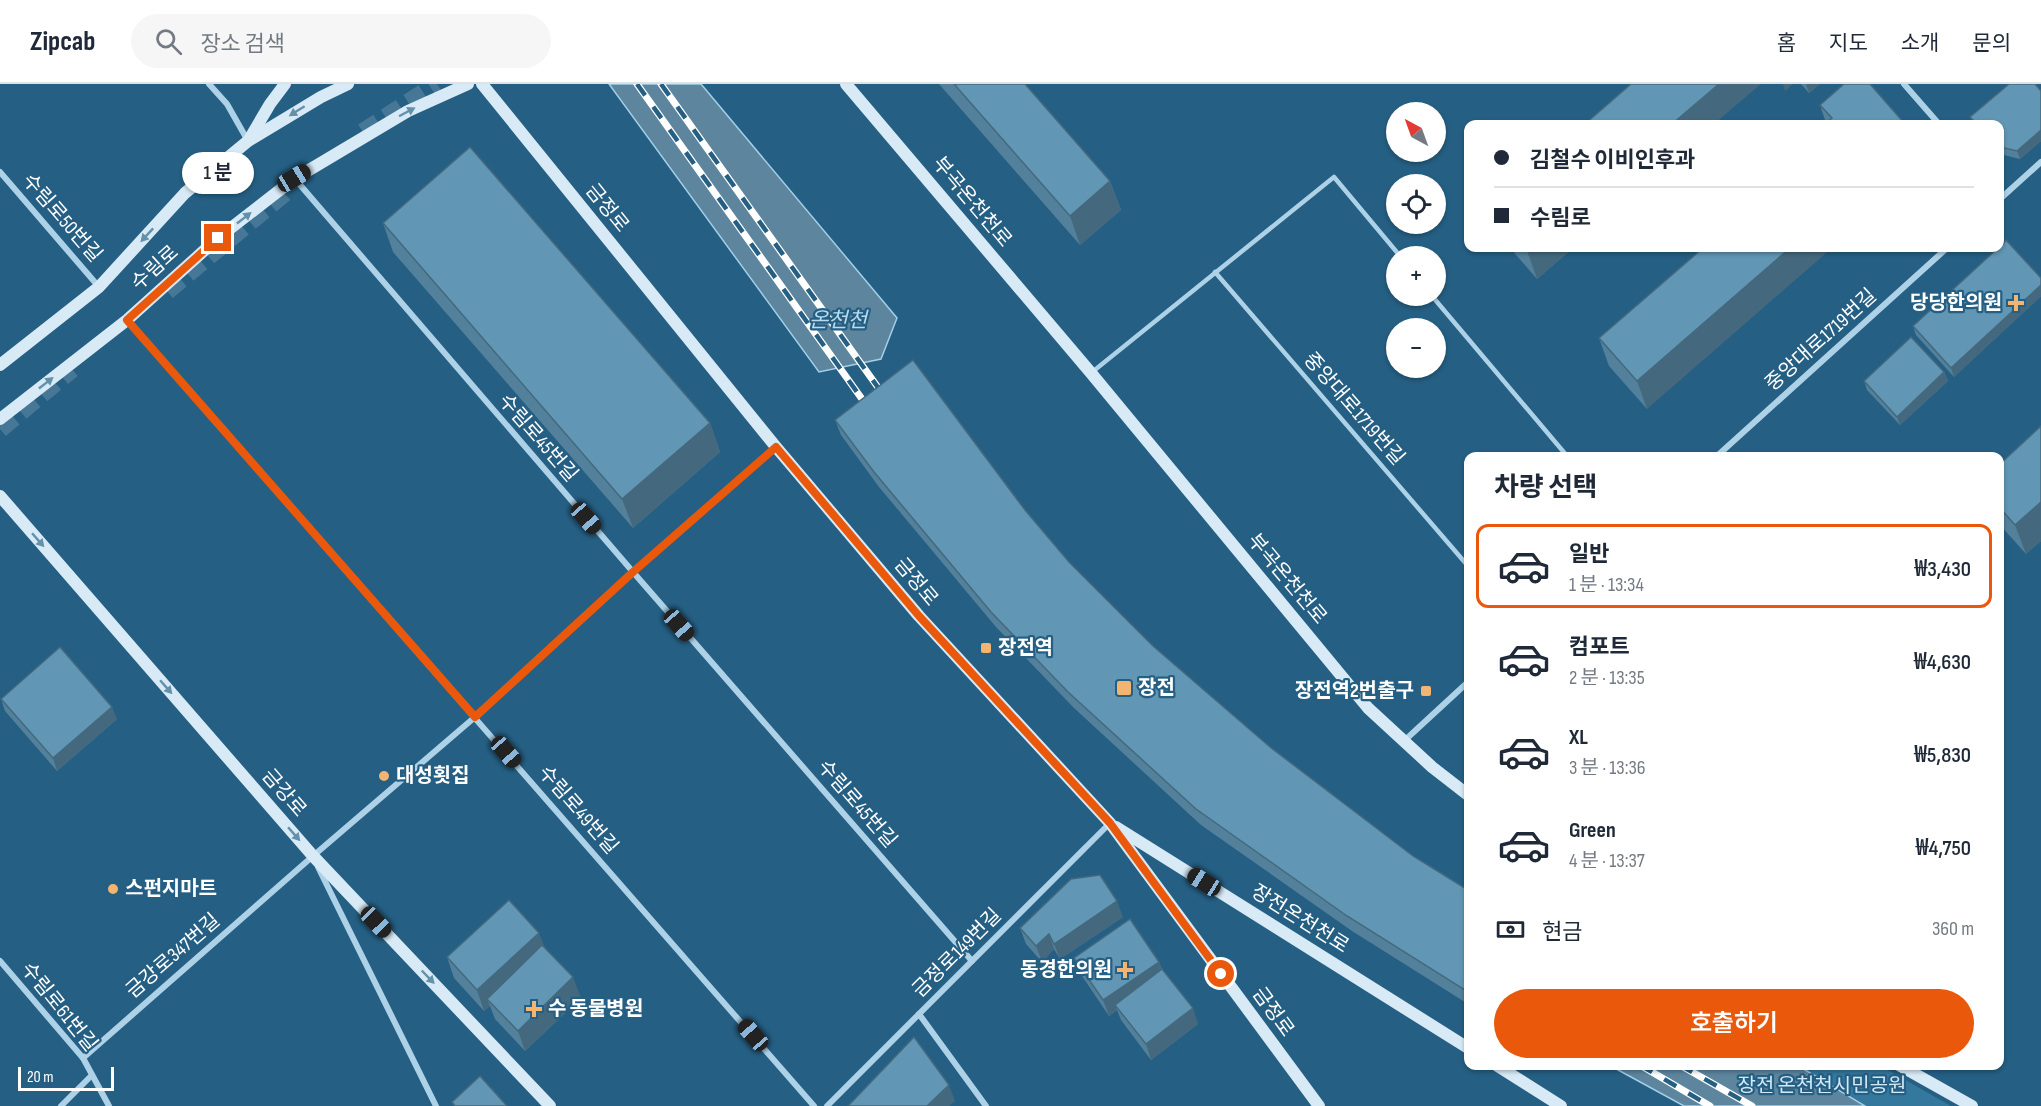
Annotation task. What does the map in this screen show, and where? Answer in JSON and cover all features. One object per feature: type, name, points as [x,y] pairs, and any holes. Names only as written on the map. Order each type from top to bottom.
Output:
[{"type":"main road","points":[[248,141],[285,84]]},
{"type":"main road","name":"수림로","points":[[0,365],[99,286],[185,193],[248,141],[321,96],[348,84]]},
{"type":"main road","name":"수림로","points":[[0,419],[127,320],[218,238],[294,178],[408,111],[468,84]]},
{"type":"main road","name":"금정로","points":[[482,84],[776,447],[919,616],[1110,823],[1319,1106]]},
{"type":"main road","name":"부곡온천천로","points":[[846,84],[1091,373],[1368,708],[1432,767],[1464,792]]},
{"type":"main road","name":"금강로","points":[[0,496],[313,856],[550,1106]]},
{"type":"main road","name":"장전온천천로","points":[[1110,823],[1464,1045]]},
{"type":"main road","points":[[1504,1070],[1561,1106]]},
{"type":"main road","points":[[1908,1070],[1971,1106]]},
{"type":"street","points":[[209,84],[227,104],[248,141]]},
{"type":"street","points":[[1904,84],[1936,120]]},
{"type":"street","points":[[2004,193],[2041,162]]},
{"type":"street","name":"수림로50번길","points":[[0,172],[99,286]]},
{"type":"street","name":"수림로45번길","points":[[294,178],[972,961]]},
{"type":"street","name":"중앙대로1719번길","points":[[1721,452],[1943,252]]},
{"type":"street","name":"수림로49번길","points":[[127,320],[814,1106]]},
{"type":"street","name":"금강로347번길","points":[[83,1058],[475,717],[633,572],[776,447]]},
{"type":"street","points":[[1404,741],[1464,686]]},
{"type":"street","name":"금정로149번길","points":[[828,1106],[1110,823]]},
{"type":"street","points":[[313,856],[436,1106]]},
{"type":"street","name":"수림로61번길","points":[[0,961],[83,1058],[109,1106]]},
{"type":"street","points":[[919,1014],[986,1106]]},
{"type":"street","points":[[61,1106],[92,1075]]},
{"type":"lane","points":[[1091,373],[1334,177],[1392,246]]},
{"type":"lane","name":"중앙대로1719번길","points":[[1215,272],[1464,561]]},
{"type":"lane","points":[[1440,306],[1564,452]]},
{"type":"green space","name":"장전 온천천시민공원","points":[[1740,1070],[1888,1070],[1951,1106],[1717,1106]]},
{"type":"water","name":"온천천","points":[[609,84],[701,84],[897,318],[881,359],[819,372]]},
{"type":"water","points":[[1618,1070],[1805,1070],[1865,1106],[1684,1106]]},
{"type":"building","points":[[954,84],[1025,84],[1110,181],[1070,216]]},
{"type":"building","points":[[1631,84],[1719,84],[1677,120],[1590,120]]},
{"type":"building","points":[[1844,84],[1870,84],[1902,120],[1830,120],[1832,118],[1820,105]]},
{"type":"building","points":[[2009,84],[2035,84],[2041,91],[2041,130],[2017,151],[2004,148],[2004,120],[1973,120],[1970,117]]},
{"type":"building","points":[[470,147],[710,423],[622,499],[383,223]]},
{"type":"building","points":[[2006,240],[2041,278],[2041,285],[1951,368],[1913,326],[1994,252],[2004,252]]},
{"type":"building","points":[[1698,252],[1785,252],[1637,381],[1599,338]]},
{"type":"building","points":[[1911,337],[1944,372],[1897,417],[1864,381]]},
{"type":"building","points":[[913,360],[1025,510],[1069,562],[1153,646],[1270,747],[1413,856],[1464,888],[1464,989],[1347,916],[1196,809],[1068,692],[991,612],[874,472],[835,420]]},
{"type":"building","points":[[2041,426],[2041,502],[2015,525],[2004,513],[2004,460]]},
{"type":"building","points":[[60,647],[112,707],[53,758],[1,699]]},
{"type":"building","points":[[1100,875],[1117,901],[1054,944],[1049,934],[1036,946],[1020,928],[1071,879]]},
{"type":"building","points":[[509,900],[539,933],[477,990],[447,957]]},
{"type":"building","points":[[1130,919],[1159,962],[1103,1000],[1074,958]]},
{"type":"building","points":[[542,945],[573,977],[518,1031],[487,999]]},
{"type":"building","points":[[1162,969],[1193,1008],[1146,1044],[1115,1005]]},
{"type":"building","points":[[914,1037],[949,1085],[927,1106],[848,1106]]},
{"type":"building","points":[[480,1076],[507,1106],[455,1106],[452,1102]]},
{"type":"tunnel","points":[[363,132],[437,84]]},
{"type":"tunnel","points":[[167,291],[287,191]]},
{"type":"tunnel","points":[[0,429],[72,369]]},
{"type":"railway","points":[[637,84],[872,413]]},
{"type":"railway","points":[[661,84],[887,400]]},
{"type":"railway","points":[[1649,1070],[1710,1106]]},
{"type":"railway","points":[[1689,1070],[1752,1106]]},
{"type":"place","name":"당당한의원","points":[[2016,303]]},
{"type":"place","name":"장전역","points":[[986,648]]},
{"type":"place","name":"장전","points":[[1124,688]]},
{"type":"place","name":"장전역2번출구","points":[[1426,691]]},
{"type":"place","name":"대성횟집","points":[[384,776]]},
{"type":"place","name":"스펀지마트","points":[[113,889]]},
{"type":"place","name":"동경한의원","points":[[1125,970]]},
{"type":"place","name":"수 동물병원","points":[[534,1009]]},
{"type":"route","points":[[218,238],[127,320],[475,717],[633,572],[776,447],[919,616],[1110,823],[1221,974]]}]
